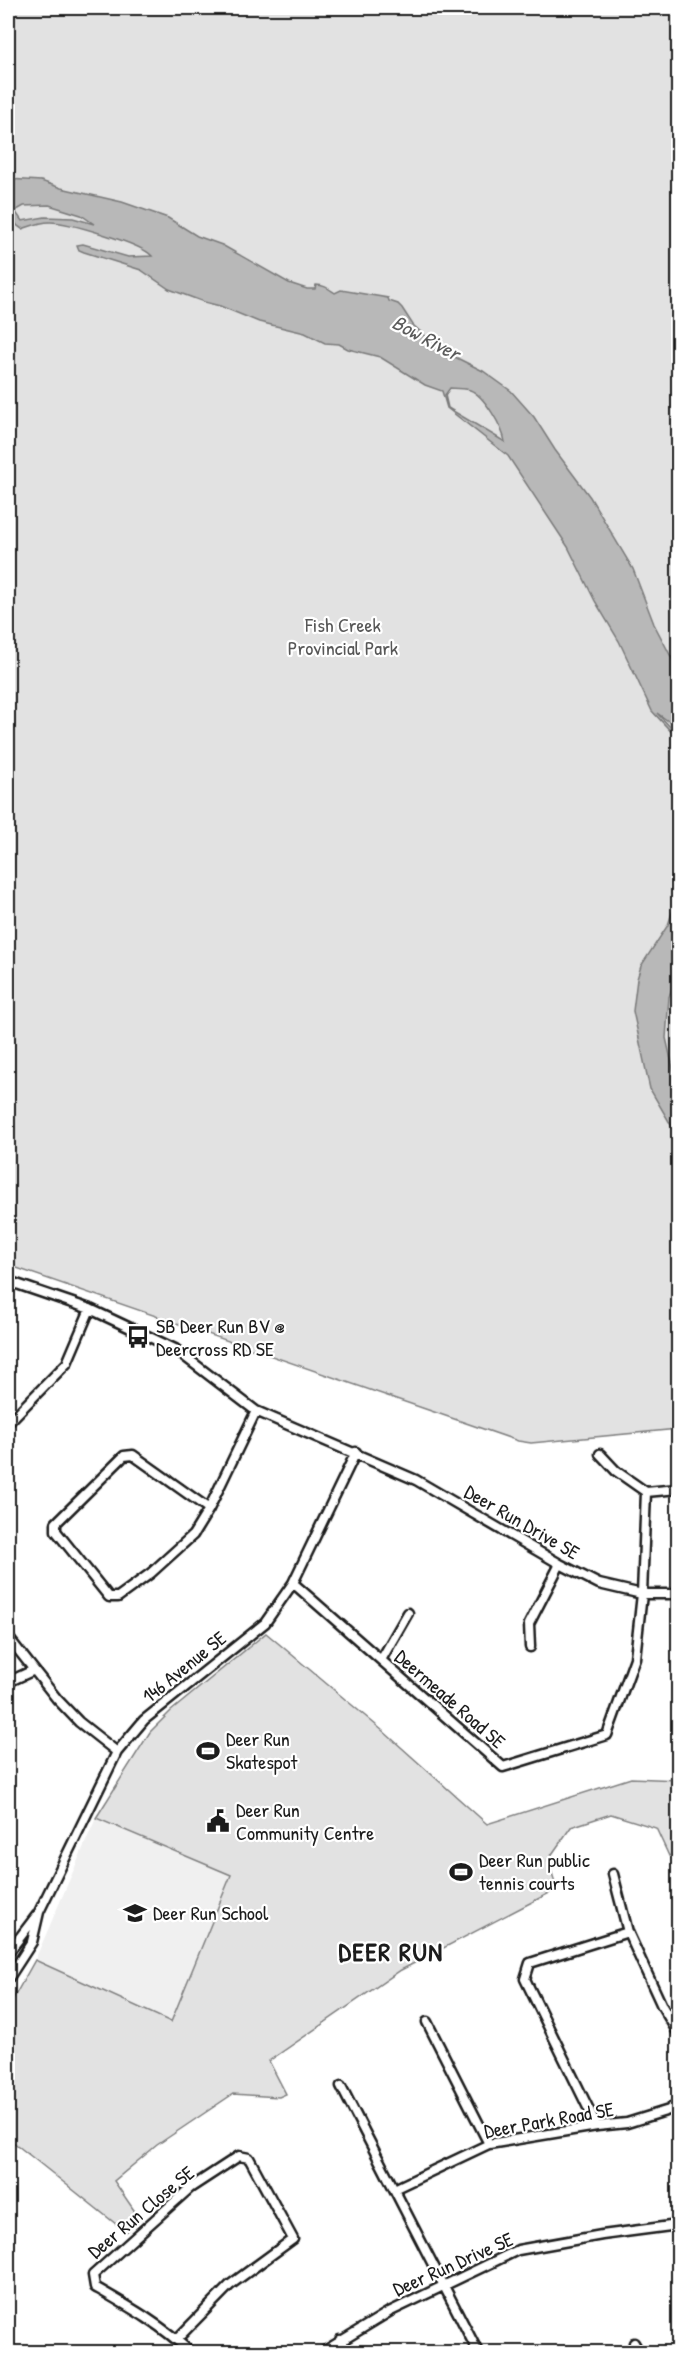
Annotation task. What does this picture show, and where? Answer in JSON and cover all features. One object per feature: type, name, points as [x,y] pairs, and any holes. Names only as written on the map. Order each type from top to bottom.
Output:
[{"type":"street","name":"Deer Run Drive SE","points":[[8,1281],[90,1309],[174,1349],[256,1411],[356,1452],[416,1480],[560,1564],[599,1584],[642,1594],[678,1594]]},
{"type":"street","points":[[8,1423],[67,1363],[90,1309]]},
{"type":"street","points":[[209,1509],[133,1455],[124,1456],[56,1523],[56,1531],[109,1597],[118,1598],[151,1573],[193,1535],[209,1509],[256,1411]]},
{"type":"street","name":"146 Avenue SE","points":[[8,1979],[32,1941],[39,1912],[117,1752],[144,1720],[265,1623],[293,1583],[356,1452]]},
{"type":"street","points":[[600,1454],[616,1471],[646,1492],[678,1489]]},
{"type":"street","points":[[642,1594],[646,1492]]},
{"type":"street","points":[[530,1647],[529,1624],[560,1564]]},
{"type":"street","name":"Deermeade Road SE","points":[[293,1583],[503,1767],[607,1735],[635,1658],[642,1594]]},
{"type":"street","points":[[381,1660],[408,1612]]},
{"type":"street","points":[[8,1637],[79,1722],[117,1752]]},
{"type":"street","points":[[8,1682],[34,1670]]},
{"type":"street","points":[[613,1874],[628,1932],[662,2006],[678,2033]]},
{"type":"street","name":"146 Avenue SE","points":[[8,1953],[39,1912]]},
{"type":"street","points":[[597,2126],[525,1979],[530,1963],[628,1932]]},
{"type":"street","points":[[427,2022],[489,2144]]},
{"type":"street","points":[[341,2086],[478,2352]]},
{"type":"street","name":"Deer Park Road SE","points":[[393,2188],[489,2144],[627,2123],[669,2110],[678,2102]]},
{"type":"street","name":"Deer Run Close SE","points":[[177,2339],[230,2285],[292,2240],[249,2158],[239,2156],[190,2188],[93,2275],[95,2287],[137,2311],[177,2339],[190,2352]]},
{"type":"street","name":"Deer Run Drive SE","points":[[323,2352],[389,2312],[518,2250],[602,2235],[678,2225]]},
{"type":"street","points":[[340,2340],[348,2352]]},
{"type":"street","points":[[634,2343],[639,2352]]},
{"type":"shaded area","name":"Deer Run School","points":[[96,1818],[231,1875],[171,2022],[35,1960]]},
{"type":"green space","name":"Fish Creek Provincial Park","points":[[8,8],[678,8],[678,1429],[531,1443],[518,1441],[8,1265]]},
{"type":"green space","points":[[266,1633],[383,1731],[487,1824],[631,1778],[678,1780],[678,1852],[669,1856],[656,1828],[611,1814],[571,1827],[548,1860],[557,1889],[401,1970],[269,2061],[286,2094],[279,2097],[233,2094],[157,2145],[114,2181],[140,2219],[126,2232],[8,2138],[8,2008],[35,1960],[171,2022],[231,1875],[96,1818],[150,1732],[171,1711]]},
{"type":"water","name":"Bow River","points":[[8,179],[41,181],[122,202],[168,218],[197,236],[222,245],[289,283],[307,289],[315,289],[316,285],[319,285],[335,293],[341,290],[388,298],[389,301],[398,304],[413,325],[441,350],[483,371],[511,391],[534,417],[590,497],[633,569],[654,624],[678,670],[678,728],[657,713],[678,735],[678,739],[652,711],[619,641],[595,601],[568,547],[508,456],[447,408],[442,391],[425,385],[380,357],[348,349],[339,344],[325,343],[305,333],[259,322],[204,302],[169,289],[141,270],[79,250],[77,245],[83,244],[128,257],[152,256],[120,240],[59,223],[43,223],[22,229],[9,213]],"holes":[[[49,205],[81,215],[94,224],[73,218],[45,217],[22,221],[15,211],[24,206]],[[450,388],[470,390],[481,398],[497,421],[505,442],[448,408],[445,395]]]},
{"type":"water","points":[[678,895],[678,970],[669,997],[666,1038],[678,1090],[678,1137],[650,1089],[633,1011],[641,966],[668,925]]},
{"type":"place","name":"SB Deer Run BV @ Deercross RD SE","points":[[138,1337]]},
{"type":"place","name":"Deer Run Skatespot","points":[[208,1751]]},
{"type":"place","name":"Deer Run Community Centre","points":[[218,1821]]},
{"type":"place","name":"Deer Run public tennis courts","points":[[461,1872]]},
{"type":"place","name":"Deer Run School","points":[[135,1913]]},
{"type":"district","name":"DEER RUN","points":[[391,1952]]}]
